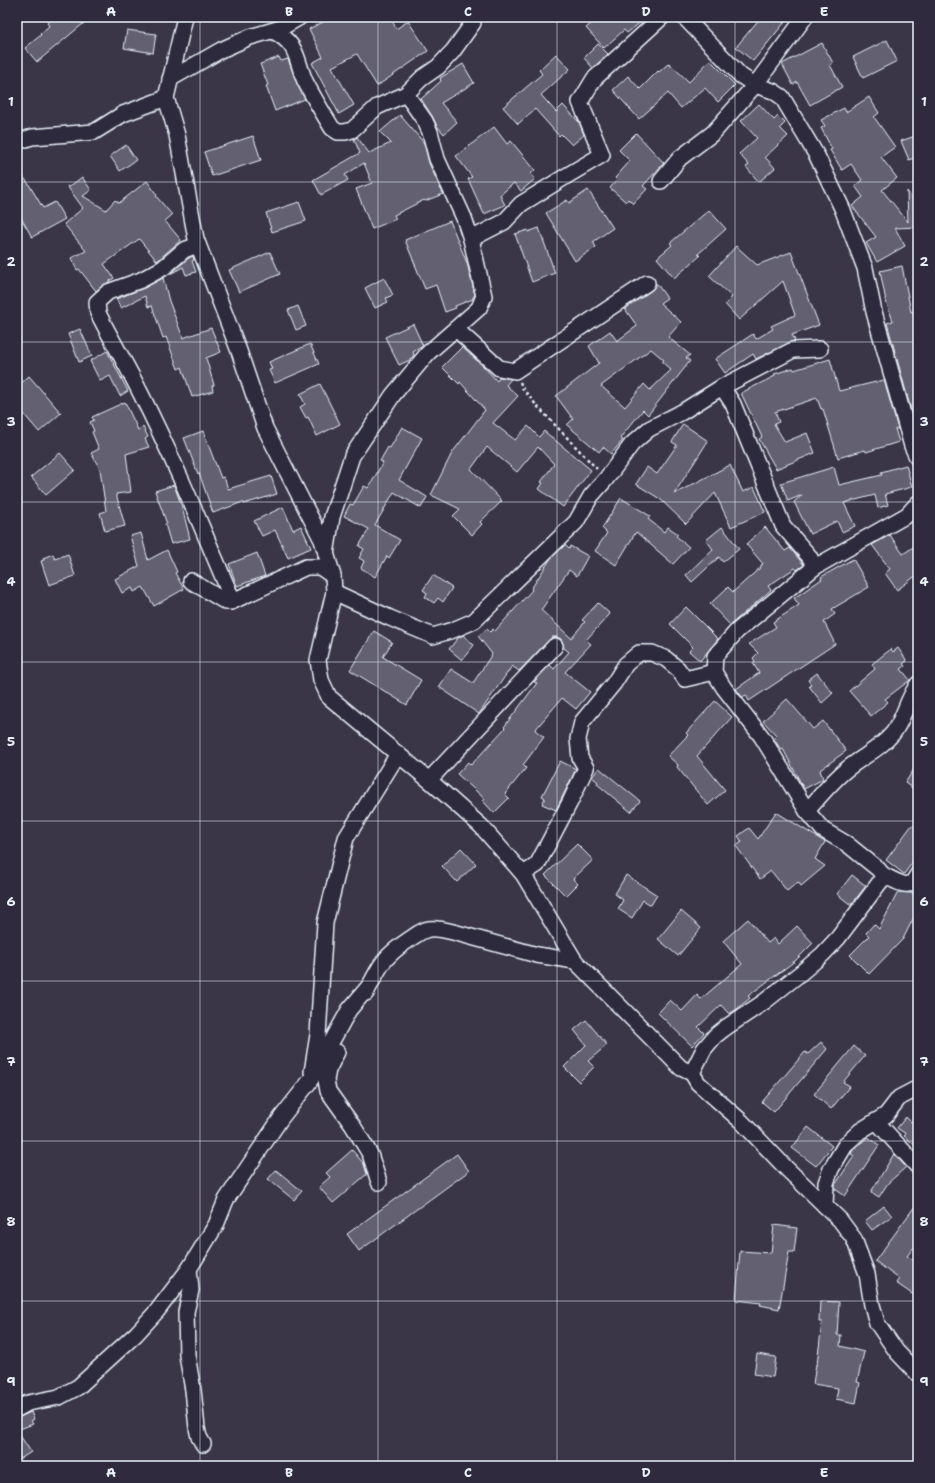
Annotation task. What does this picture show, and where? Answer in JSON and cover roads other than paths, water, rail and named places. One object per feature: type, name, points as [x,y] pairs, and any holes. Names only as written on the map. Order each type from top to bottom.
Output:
[{"type":"street","points":[[185,17],[166,98],[177,135],[198,245],[239,351],[265,428],[322,540],[333,576],[334,592],[318,660],[321,680],[329,697],[430,780],[481,826],[523,874],[575,961],[681,1068],[692,1073],[698,1083],[741,1121],[787,1169],[840,1220],[854,1239],[867,1274],[872,1305],[877,1323],[897,1352],[918,1374]]},
{"type":"street","points":[[170,79],[221,50],[250,37],[281,28],[300,17]]},
{"type":"street","points":[[471,239],[504,222],[521,204],[602,155],[580,102],[594,79],[662,17]]},
{"type":"street","points":[[684,17],[741,76],[755,85],[773,91],[782,97],[817,156],[842,208],[865,268],[874,312],[912,446],[918,459]]},
{"type":"street","points":[[661,181],[680,158],[713,132],[755,85],[805,17]]},
{"type":"street","points":[[273,31],[285,38],[292,46],[300,64],[305,81],[332,128],[338,132],[345,132],[352,130],[378,107],[406,94],[422,78],[438,67],[453,51],[473,23]]},
{"type":"street","points":[[326,555],[332,517],[352,456],[393,394],[428,353],[479,308],[484,296],[471,239],[464,218],[437,159],[430,132],[425,121],[406,94]]},
{"type":"street","points":[[17,142],[32,137],[94,132],[123,114],[166,98]]},
{"type":"street","points":[[198,245],[184,250],[163,268],[141,280],[108,292],[97,302],[98,313],[139,389],[164,441],[200,521],[233,601]]},
{"type":"street","points":[[456,329],[499,368],[515,371],[647,283]]},
{"type":"street","points":[[334,592],[433,636],[453,630],[474,621],[576,522],[591,496],[606,479],[632,444],[649,429],[682,412],[722,387],[793,350],[820,349]]},
{"type":"street","points":[[722,387],[733,404],[784,526],[809,556],[815,567]]},
{"type":"street","points":[[918,503],[907,515],[815,567],[737,631],[715,656],[714,672],[733,700],[762,737],[807,810],[823,830],[847,844],[878,869],[883,876],[904,884],[908,884],[912,882],[918,874]]},
{"type":"street","points":[[191,581],[226,602],[233,601],[306,567],[320,567],[333,576]]},
{"type":"street","points":[[430,780],[555,646]]},
{"type":"street","points":[[523,874],[537,865],[586,768],[580,758],[578,738],[582,722],[614,683],[626,664],[639,653],[652,652],[666,659],[678,669],[685,679],[714,672]]},
{"type":"street","points":[[807,810],[837,778],[858,761],[873,752],[889,738],[898,725],[909,699],[918,684]]},
{"type":"street","points":[[310,1081],[318,1035],[325,923],[346,838],[398,754]]},
{"type":"street","points":[[692,1073],[704,1049],[715,1036],[764,1002],[823,954],[847,926],[883,876]]},
{"type":"street","points":[[379,1182],[370,1154],[326,1086],[328,1070],[378,969],[386,957],[394,949],[421,932],[429,929],[440,929],[537,956],[575,961]]},
{"type":"street","points":[[17,1409],[28,1403],[59,1397],[78,1387],[136,1334],[157,1310],[190,1268],[216,1225],[226,1200],[281,1118],[310,1081],[349,1010],[370,985]]},
{"type":"street","points":[[826,1206],[826,1183],[831,1169],[846,1144],[860,1131],[886,1115],[899,1098],[918,1088]]},
{"type":"street","points":[[876,1122],[918,1167]]},
{"type":"street","points":[[190,1268],[191,1290],[186,1312],[187,1355],[197,1428],[202,1444]]}]
